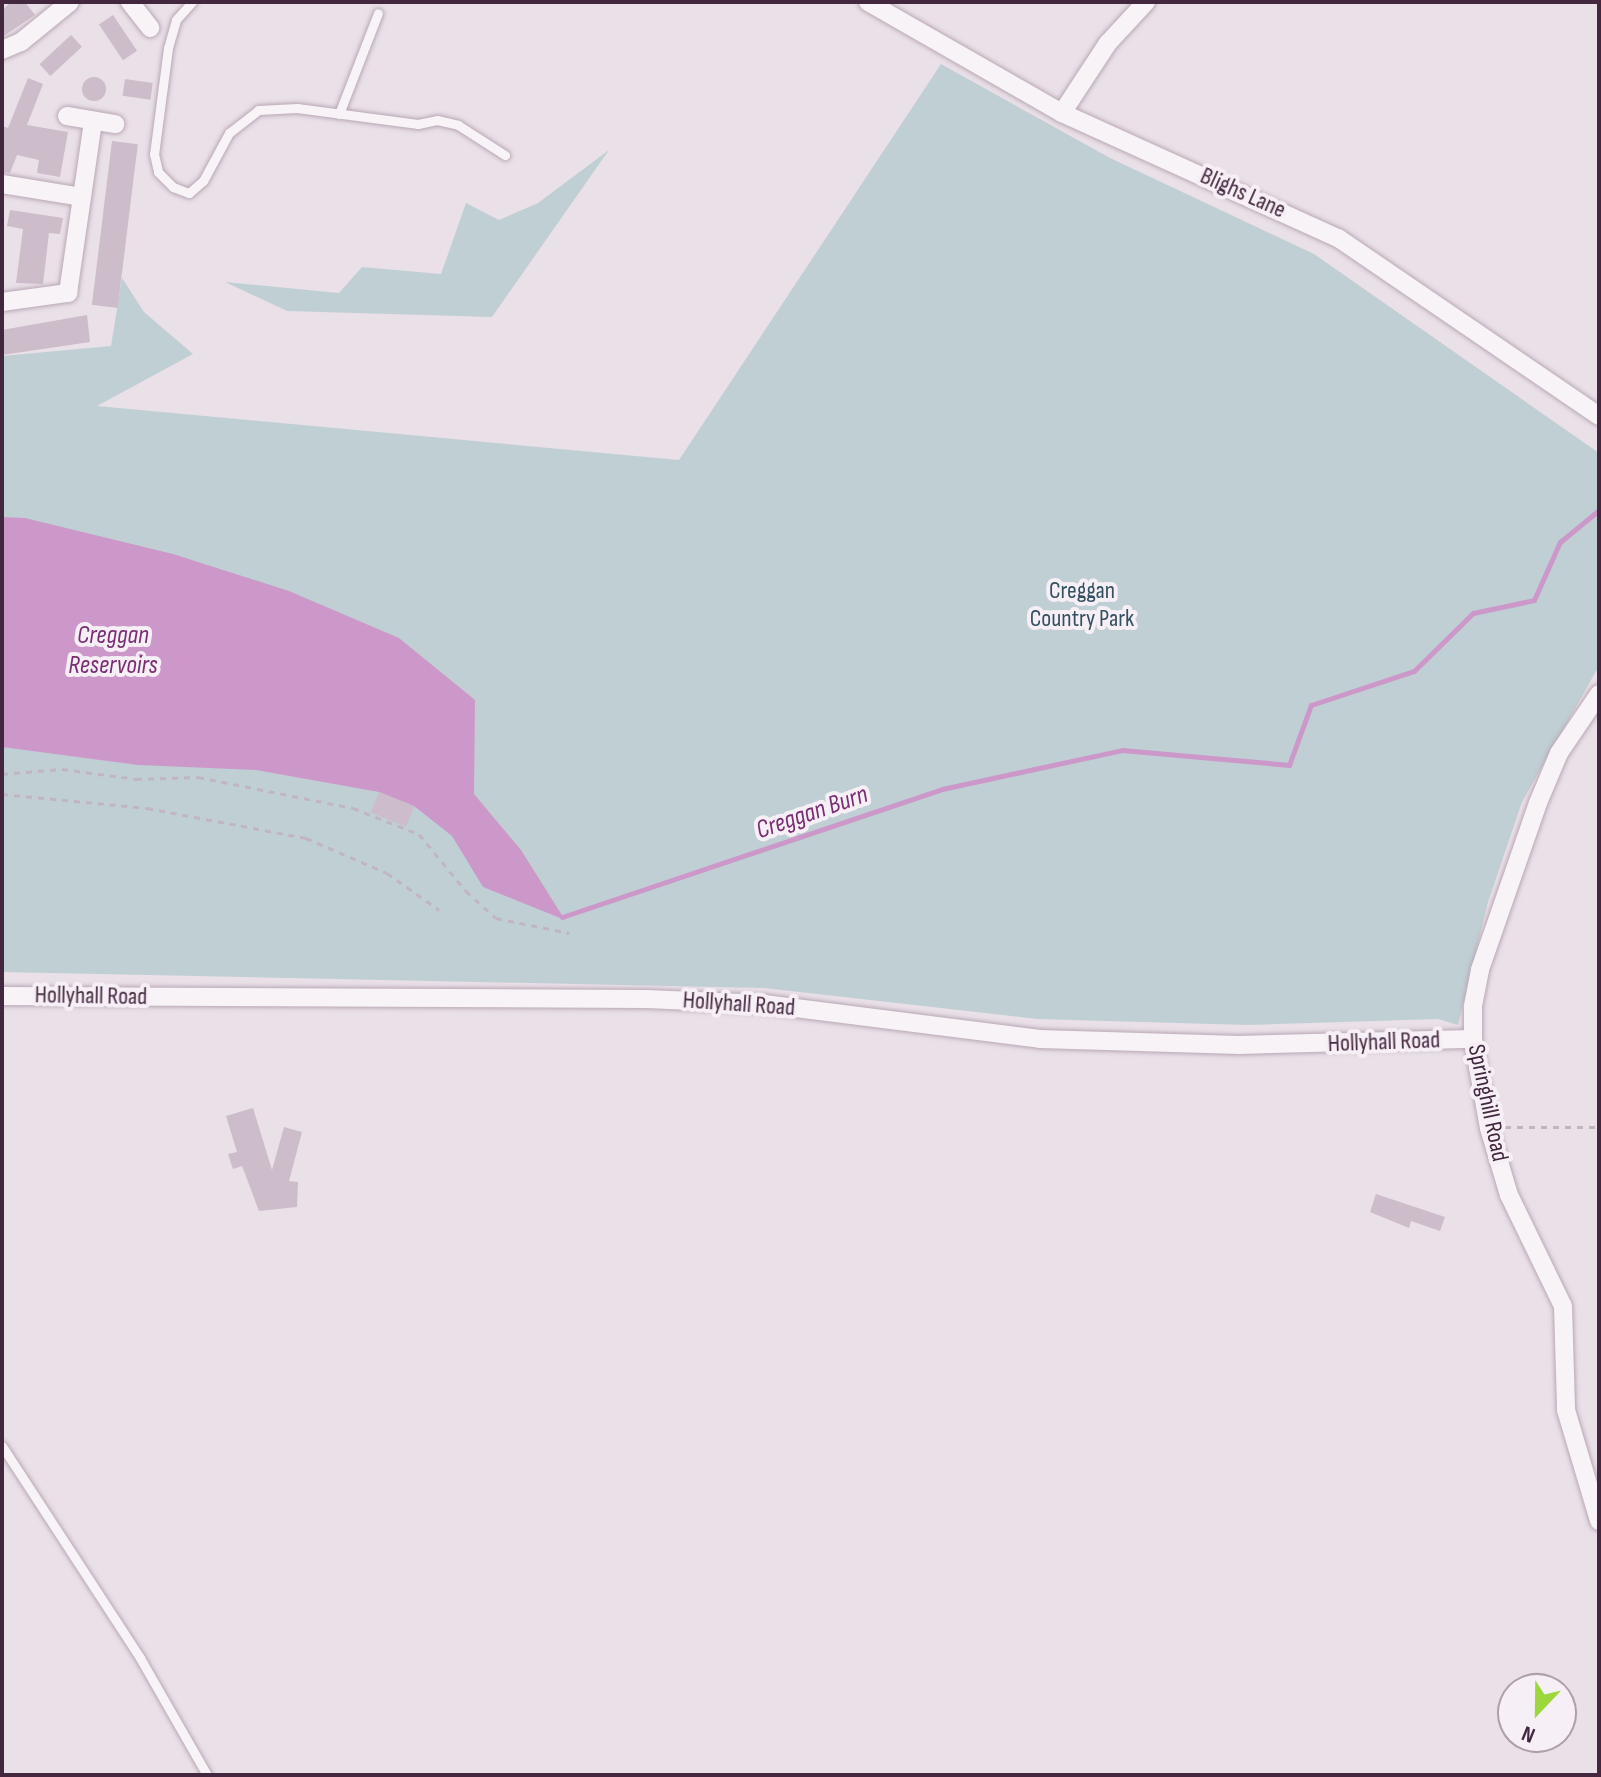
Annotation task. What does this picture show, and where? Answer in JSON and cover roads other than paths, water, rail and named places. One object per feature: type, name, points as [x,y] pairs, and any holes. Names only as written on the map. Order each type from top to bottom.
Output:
[{"type":"street","points":[[2,50],[21,42],[70,2]]},
{"type":"street","points":[[130,2],[150,28]]},
{"type":"street","name":"Blighs Lane","points":[[868,2],[1062,113],[1338,238],[1599,416]]},
{"type":"street","points":[[1062,113],[1108,43],[1146,2]]},
{"type":"street","points":[[67,116],[115,124]]},
{"type":"street","points":[[2,302],[68,293],[93,121]]},
{"type":"street","points":[[2,184],[81,197]]},
{"type":"street","name":"Springhill Road","points":[[1599,694],[1559,753],[1538,803],[1480,970],[1473,1039],[1489,1128],[1509,1195],[1563,1306],[1566,1410],[1599,1521]]},
{"type":"street","name":"Hollyhall Road","points":[[2,996],[646,999],[764,1004],[1040,1039],[1239,1045],[1473,1039]]},
{"type":"lane","points":[[192,2],[176,20],[168,48],[154,154],[158,172],[173,187],[189,193],[203,181],[229,133],[258,110],[447,122],[505,155]]},
{"type":"lane","points":[[339,114],[378,13]]},
{"type":"lane","points":[[2,1446],[140,1658],[207,1775]]},
{"type":"water","name":"Creggan Reservoirs","points":[[2,517],[25,518],[173,554],[289,591],[399,638],[475,700],[474,794],[521,850],[565,920],[483,887],[452,836],[414,806],[379,792],[256,770],[138,765],[2,747]]},
{"type":"waterway","name":"Creggan Burn","points":[[562,917],[942,789],[1122,750],[1289,765],[1311,705],[1414,671],[1473,613],[1534,600],[1560,542],[1599,510]]},
{"type":"park label","name":"Creggan Country Park","points":[[1082,605]]}]
